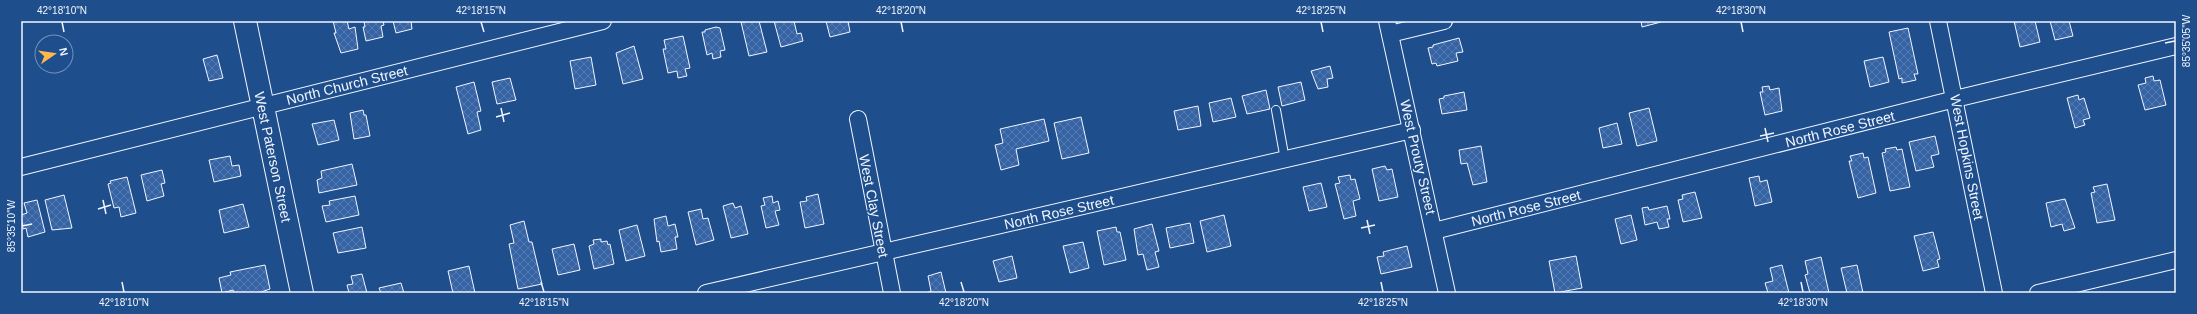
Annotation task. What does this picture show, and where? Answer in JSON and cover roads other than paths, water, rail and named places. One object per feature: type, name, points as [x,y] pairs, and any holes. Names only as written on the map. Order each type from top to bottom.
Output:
[{"type":"street","name":"West Paterson Street","points":[[244,21],[302,293]]},
{"type":"street","name":"North Church Street","points":[[21,167],[603,21]]},
{"type":"street","points":[[1389,28],[1444,21]]},
{"type":"street","name":"West Hopkins Street","points":[[1938,21],[1994,293]]},
{"type":"street","name":"West Prouty Street","points":[[1389,28],[1447,293]]},
{"type":"street","name":"North Rose Street","points":[[1434,231],[1955,99],[2176,46]]},
{"type":"street","name":"West Clay Street","points":[[858,119],[892,293]]},
{"type":"street","name":"North Rose Street","points":[[706,293],[1412,130]]},
{"type":"street","points":[[2038,293],[2176,260]]},
{"type":"lane","points":[[1276,110],[1286,160]]}]
